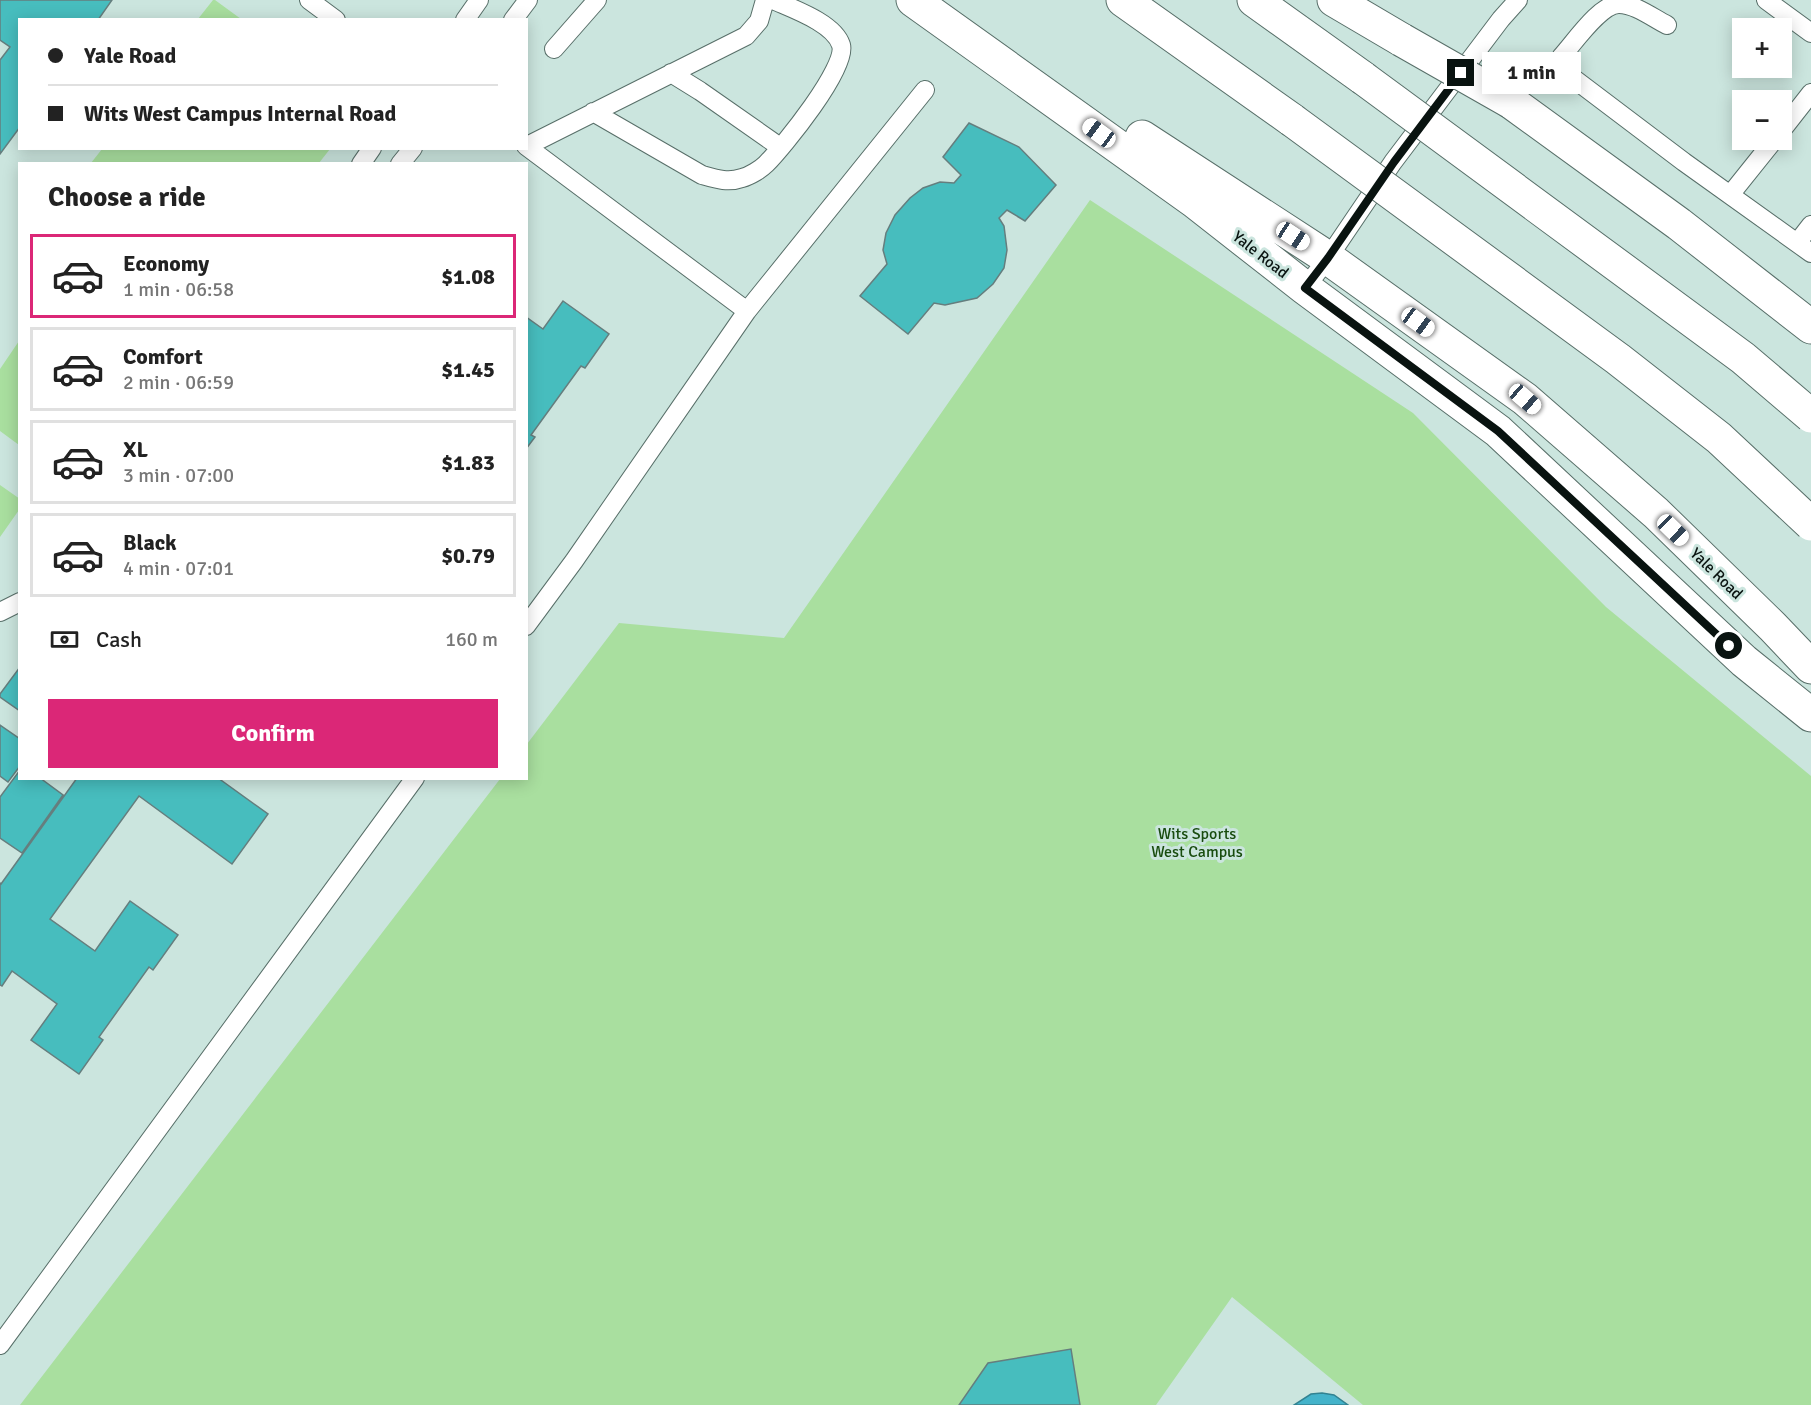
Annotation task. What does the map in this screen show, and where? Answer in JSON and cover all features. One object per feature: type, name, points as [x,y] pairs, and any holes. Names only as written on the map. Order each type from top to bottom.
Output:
[{"type":"main road","name":"Yale Road","points":[[913,0],[1055,89],[1153,145],[1328,258],[1525,399],[1656,513],[1811,667]]},
{"type":"main road","name":"Yale Road","points":[[948,0],[1055,89],[1305,288],[1498,431],[1744,661],[1811,715]]},
{"type":"main road","points":[[1123,0],[1292,120],[1618,359],[1719,438],[1811,524]]},
{"type":"main road","points":[[1254,0],[1743,358],[1811,416]]},
{"type":"main road","points":[[1334,0],[1511,102],[1679,224],[1811,327]]},
{"type":"lane","points":[[309,0],[333,18]]},
{"type":"lane","points":[[466,18],[479,0]]},
{"type":"lane","points":[[514,18],[528,0]]},
{"type":"lane","points":[[554,49],[597,0]]},
{"type":"lane","points":[[528,145],[746,36],[759,21],[765,0]]},
{"type":"lane","points":[[593,112],[702,175],[722,181],[742,178],[765,165],[812,109],[840,61],[841,47],[835,35],[819,21],[773,0]]},
{"type":"lane","points":[[1305,288],[1394,162],[1501,19],[1518,0]]},
{"type":"lane","points":[[1766,0],[1811,33]]},
{"type":"lane","points":[[1667,25],[1631,7],[1618,4],[1602,10],[1561,57],[1561,65],[1565,72],[1804,248],[1811,225]]},
{"type":"lane","points":[[671,73],[780,147]]},
{"type":"lane","points":[[528,623],[747,311],[925,90]]},
{"type":"lane","points":[[1792,117],[1811,93]]},
{"type":"lane","points":[[528,147],[747,311]]},
{"type":"lane","points":[[402,162],[411,150]]},
{"type":"lane","points":[[1730,195],[1766,150]]},
{"type":"lane","points":[[0,612],[18,603]]},
{"type":"lane","points":[[0,1345],[414,780]]},
{"type":"green space","points":[[215,0],[240,18],[199,18]]},
{"type":"green space","points":[[101,150],[329,150],[320,162],[92,162]]},
{"type":"green space","name":"Wits Sports West Campus","points":[[1090,200],[1413,413],[1606,607],[1811,776],[1811,1405],[1363,1405],[1232,1297],[1156,1405],[20,1405],[499,780],[528,780],[528,743],[619,623],[784,638]]},
{"type":"green space","points":[[18,342],[18,444],[0,431],[0,369]]},
{"type":"green space","points":[[0,485],[18,498],[18,511],[0,537]]},
{"type":"water","points":[[1311,1394],[1334,1395],[1348,1405],[1294,1405]]},
{"type":"building","points":[[0,0],[112,0],[99,18],[18,18],[18,130],[0,154],[0,60],[10,47],[0,40]]},
{"type":"building","points":[[969,123],[1019,147],[1056,185],[1025,221],[1007,210],[999,218],[1004,226],[1007,250],[1004,268],[993,284],[977,298],[945,305],[934,303],[908,334],[860,296],[887,264],[883,250],[886,233],[895,215],[910,198],[923,188],[940,182],[954,183],[961,175],[943,157]]},
{"type":"building","points":[[563,301],[609,334],[585,368],[581,366],[531,435],[535,437],[528,446],[528,318],[543,329]]},
{"type":"building","points":[[18,670],[18,710],[0,697]]},
{"type":"building","points":[[0,725],[18,738],[18,769],[8,782],[0,776]]},
{"type":"building","points":[[18,773],[18,780],[43,780],[63,795],[22,853],[0,838],[0,797]]},
{"type":"building","points":[[76,780],[221,780],[268,814],[232,864],[139,796],[50,919],[95,951],[130,901],[178,935],[153,970],[149,967],[99,1037],[103,1040],[79,1074],[31,1040],[57,1004],[12,971],[2,986],[0,985],[1,884]]},
{"type":"building","points":[[1071,1349],[1080,1405],[959,1405],[988,1363]]},
{"type":"route","points":[[1461,73],[1394,162],[1305,288],[1498,431],[1729,646]]}]
